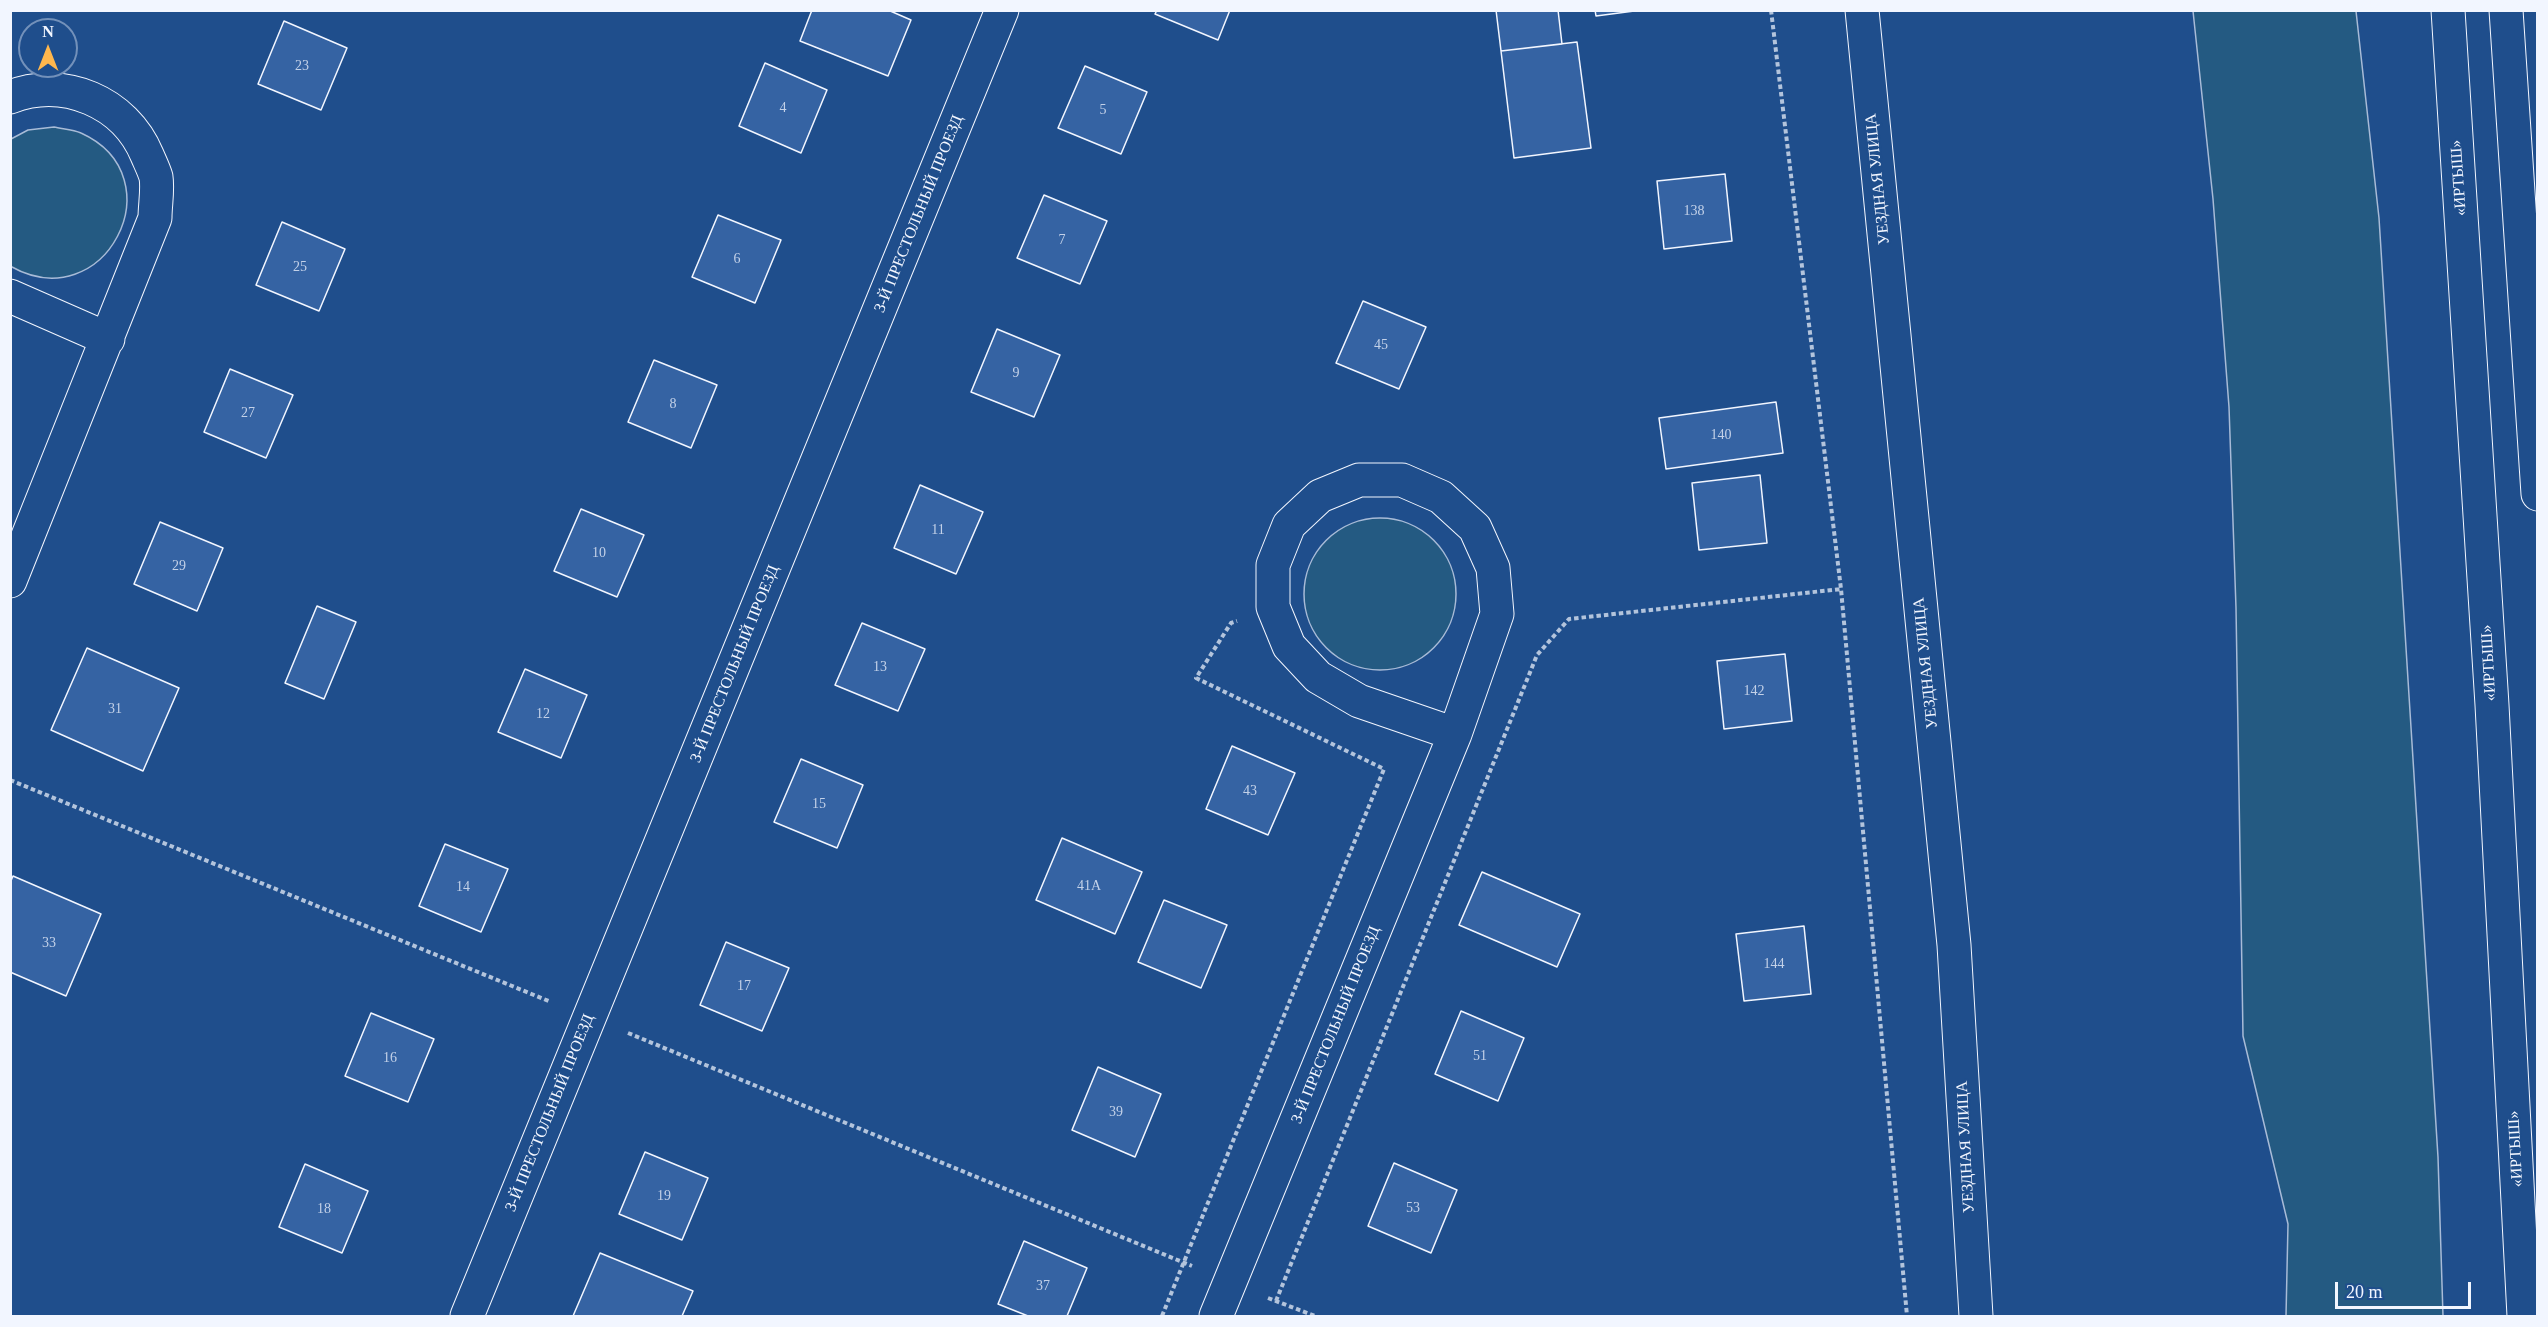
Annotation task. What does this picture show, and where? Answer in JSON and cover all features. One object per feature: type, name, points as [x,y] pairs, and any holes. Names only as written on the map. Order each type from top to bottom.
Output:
[{"type":"main road","name":"3-Й ПРЕСТОЛЬНЫЙ ПРОЕЗД","points":[[467,1317],[1002,10]]},
{"type":"main road","name":"УЕЗДНАЯ УЛИЦА","points":[[1862,10],[1954,945],[1976,1317]]},
{"type":"main road","name":"«ИРТЫШ»","points":[[2448,10],[2490,681],[2524,1317]]},
{"type":"main road","points":[[2506,10],[2538,494]]},
{"type":"main road","points":[[10,97],[28,90],[71,90],[110,106],[140,137],[156,176],[155,218],[10,581]]},
{"type":"main road","points":[[10,296],[108,339]]},
{"type":"main road","name":"3-Й ПРЕСТОЛЬНЫЙ ПРОЕЗД","points":[[1216,1317],[1455,734],[1497,614],[1493,568],[1475,528],[1441,497],[1402,480],[1359,480],[1320,496],[1289,525],[1273,565],[1273,607],[1289,646],[1318,676],[1359,701],[1455,734]]},
{"type":"path","points":[[1771,10],[1841,589],[1907,1317]]},
{"type":"path","points":[[1276,1301],[1538,655],[1569,619],[1841,589]]},
{"type":"path","points":[[1162,1317],[1384,770],[1196,678],[1231,623],[1273,607]]},
{"type":"path","points":[[10,780],[1315,1317]]},
{"type":"shaded area","points":[[2193,11],[2356,11],[2379,218],[2438,1157],[2443,1316],[2286,1316],[2288,1224],[2243,1036],[2236,608],[2229,407],[2213,199]]},
{"type":"shaded area","points":[[54,127],[81,133],[110,154],[124,180],[126,209],[118,236],[100,259],[75,274],[44,278],[10,266],[11,139],[28,130]]},
{"type":"shaded area","points":[[1380,518],[1409,524],[1422,531],[1433,541],[1443,552],[1450,565],[1456,594],[1450,623],[1443,636],[1433,647],[1422,657],[1409,664],[1380,670],[1351,664],[1338,657],[1327,647],[1317,636],[1310,623],[1304,594],[1310,565],[1317,552],[1327,541],[1338,531],[1351,524]]},
{"type":"building","points":[[812,10],[888,10],[911,20],[888,76],[800,41]]},
{"type":"building","points":[[1157,10],[1230,10],[1218,40],[1155,14]]},
{"type":"building","points":[[1496,10],[1558,10],[1562,44],[1501,51]]},
{"type":"building","points":[[1595,10],[1642,10],[1596,16]]},
{"type":"building","points":[[284,21],[347,48],[321,110],[258,84]]},
{"type":"building","points":[[1577,42],[1591,148],[1514,158],[1501,51]]},
{"type":"building","points":[[765,63],[827,90],[801,153],[739,126]]},
{"type":"building","points":[[1085,66],[1147,92],[1121,154],[1058,128]]},
{"type":"building","points":[[1725,174],[1732,241],[1664,249],[1657,181]]},
{"type":"building","points":[[1044,195],[1107,221],[1080,284],[1017,258]]},
{"type":"building","points":[[718,215],[781,240],[755,303],[692,277]]},
{"type":"building","points":[[282,222],[345,249],[319,311],[256,285]]},
{"type":"building","points":[[1363,301],[1426,327],[1399,389],[1336,363]]},
{"type":"building","points":[[997,329],[1060,355],[1034,417],[971,392]]},
{"type":"building","points":[[654,360],[717,385],[691,448],[628,422]]},
{"type":"building","points":[[230,369],[293,395],[266,458],[204,432]]},
{"type":"building","points":[[1776,402],[1783,453],[1666,469],[1659,418]]},
{"type":"building","points":[[1760,475],[1767,543],[1699,550],[1692,483]]},
{"type":"building","points":[[920,485],[983,512],[956,574],[894,548]]},
{"type":"building","points":[[581,509],[644,535],[617,597],[554,571]]},
{"type":"building","points":[[160,522],[223,548],[197,611],[134,584]]},
{"type":"building","points":[[317,606],[356,622],[324,699],[285,683]]},
{"type":"building","points":[[862,623],[925,649],[898,711],[835,685]]},
{"type":"building","points":[[87,648],[179,688],[143,771],[51,730]]},
{"type":"building","points":[[1785,654],[1792,721],[1724,729],[1717,661]]},
{"type":"building","points":[[525,669],[587,695],[561,758],[498,732]]},
{"type":"building","points":[[1232,746],[1295,773],[1268,835],[1206,809]]},
{"type":"building","points":[[801,759],[863,785],[837,848],[774,822]]},
{"type":"building","points":[[1062,838],[1142,872],[1115,934],[1036,900]]},
{"type":"building","points":[[445,844],[508,869],[481,932],[419,906]]},
{"type":"building","points":[[1482,872],[1580,914],[1557,967],[1459,925]]},
{"type":"building","points":[[13,876],[101,914],[66,996],[10,972],[10,883]]},
{"type":"building","points":[[1164,900],[1227,925],[1201,988],[1138,962]]},
{"type":"building","points":[[1804,926],[1811,994],[1744,1001],[1736,934]]},
{"type":"building","points":[[726,942],[789,968],[762,1031],[700,1005]]},
{"type":"building","points":[[1461,1011],[1524,1038],[1498,1101],[1435,1074]]},
{"type":"building","points":[[371,1013],[434,1039],[408,1102],[345,1076]]},
{"type":"building","points":[[1098,1067],[1161,1094],[1135,1157],[1072,1130]]},
{"type":"building","points":[[645,1152],[708,1178],[682,1240],[619,1214]]},
{"type":"building","points":[[1394,1163],[1457,1190],[1431,1253],[1368,1226]]},
{"type":"building","points":[[305,1164],[368,1191],[342,1253],[279,1227]]},
{"type":"building","points":[[1024,1241],[1087,1268],[1067,1316],[1028,1316],[998,1304]]},
{"type":"building","points":[[600,1253],[693,1291],[682,1316],[573,1316]]}]
